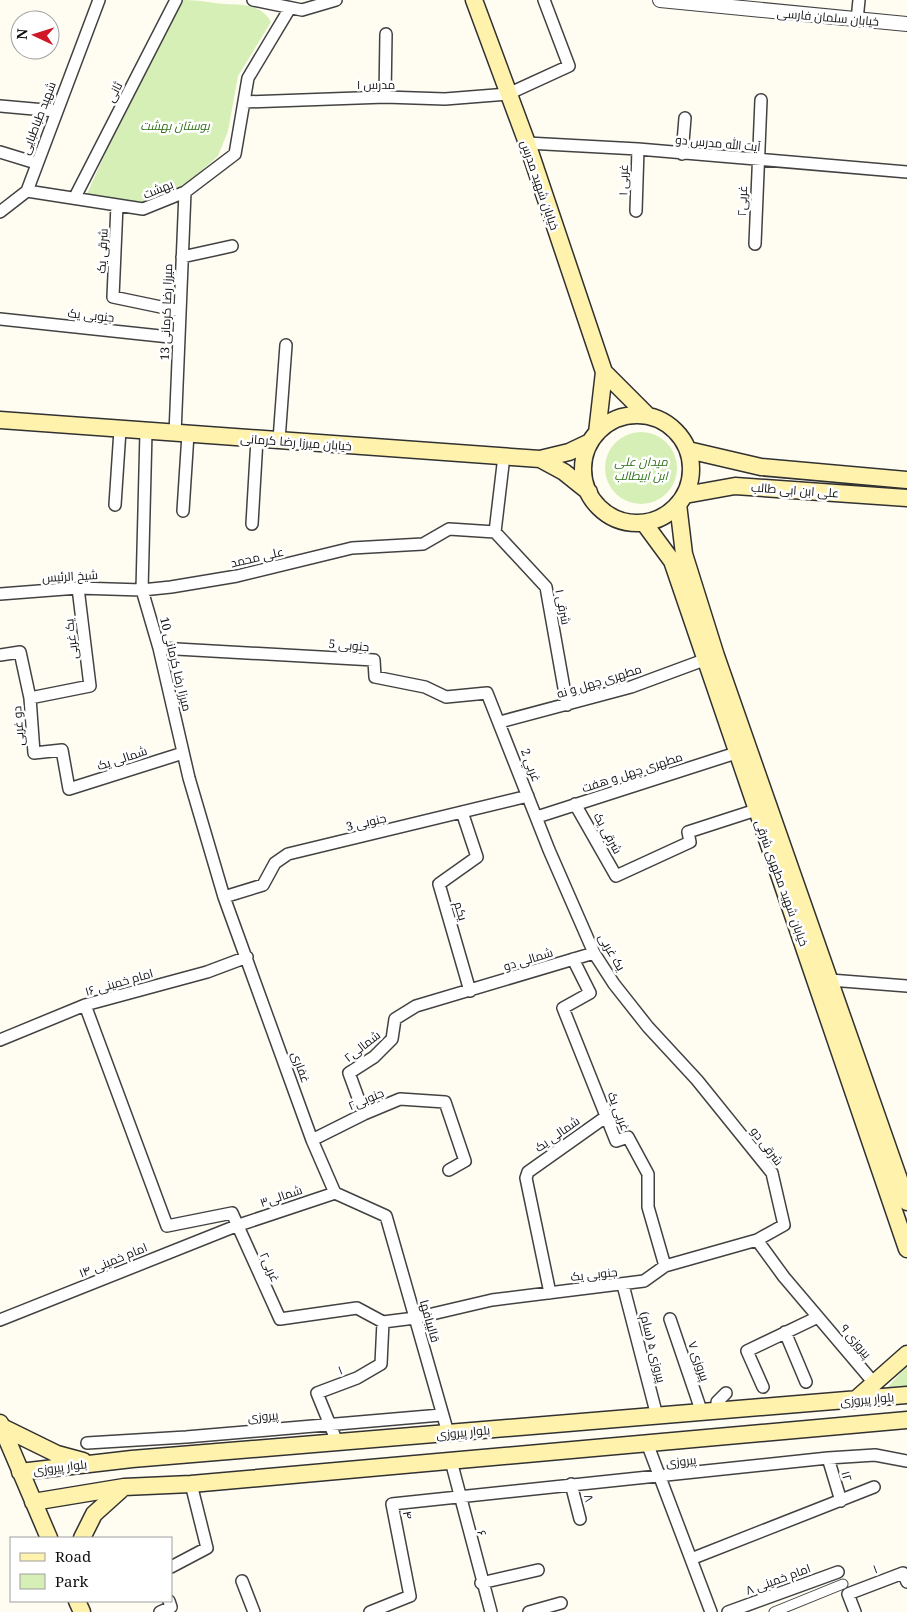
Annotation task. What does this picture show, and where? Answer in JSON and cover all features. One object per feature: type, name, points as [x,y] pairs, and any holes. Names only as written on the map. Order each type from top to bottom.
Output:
[{"type":"main road","name":"خیابان شهید مدرس","points":[[474,0],[526,143],[604,372],[648,416]]},
{"type":"main road","name":"خیابان شهید مدرس","points":[[594,438],[604,372]]},
{"type":"main road","points":[[540,459],[564,472],[589,492],[607,514],[625,522],[644,523],[662,517],[681,500],[690,473],[688,450],[676,432],[663,422],[648,416],[626,416],[605,425],[594,438],[583,467],[589,492]]},
{"type":"main road","name":"خیابان میرزا رضا کرمانی","points":[[0,420],[540,459],[569,452],[594,438]]},
{"type":"main road","name":"علی ابن ابی طالب","points":[[688,450],[761,467],[907,480]]},
{"type":"main road","name":"علی ابن ابی طالب","points":[[681,500],[736,486],[907,498]]},
{"type":"main road","name":"خیابان شهید مطهری شرقی","points":[[681,500],[684,554],[710,637],[907,1202]]},
{"type":"main road","name":"خیابان شهید مطهری شرقی","points":[[644,523],[672,562],[907,1250]]},
{"type":"main road","points":[[907,1354],[851,1400],[858,1424],[907,1431]]},
{"type":"main road","name":"بلوار پیروزی","points":[[20,1472],[95,1462],[907,1395]]},
{"type":"main road","name":"بلوار پیروزی","points":[[33,1502],[129,1486],[191,1484],[907,1420]]},
{"type":"main road","points":[[1,1426],[70,1459],[95,1462]]},
{"type":"main road","points":[[1,1426],[49,1537]]},
{"type":"main road","points":[[82,1537],[94,1514],[129,1486],[132,1459]]},
{"type":"street","name":"شهید طباطبایی","points":[[27,191],[36,162],[99,0]]},
{"type":"street","name":"ثانی","points":[[75,198],[176,0]]},
{"type":"street","points":[[253,0],[290,8],[336,0]]},
{"type":"street","points":[[508,94],[569,66],[544,0]]},
{"type":"street","name":"خیابان سلمان فارسی","points":[[660,0],[736,4],[857,20],[907,24]]},
{"type":"street","points":[[857,20],[859,0]]},
{"type":"street","name":"بهشت","points":[[27,191],[143,210],[185,192],[235,154],[248,78],[290,8]]},
{"type":"street","points":[[385,97],[386,34]]},
{"type":"street","name":"مدرس ۱","points":[[244,102],[385,97],[445,99],[508,94]]},
{"type":"street","name":"غربی۲","points":[[755,244],[761,100]]},
{"type":"street","points":[[0,106],[56,110]]},
{"type":"street","points":[[682,154],[685,118]]},
{"type":"street","name":"آیت الله مدرس دو","points":[[526,143],[638,149],[907,172]]},
{"type":"street","name":"غربی ۱","points":[[636,211],[638,149]]},
{"type":"street","points":[[0,152],[36,162]]},
{"type":"street","points":[[0,212],[27,191]]},
{"type":"street","name":"میرزا رضا کرمانی 13","points":[[183,511],[179,338],[185,192]]},
{"type":"street","name":"شرقی یک","points":[[117,205],[113,297],[180,311]]},
{"type":"street","points":[[182,258],[232,246]]},
{"type":"street","name":"جنوبی یک","points":[[0,319],[179,338]]},
{"type":"street","points":[[279,440],[286,345]]},
{"type":"street","points":[[115,505],[120,430]]},
{"type":"street","name":"میرزا رضا کرمانی 10","points":[[146,432],[142,590],[159,648],[183,753],[224,897]]},
{"type":"street","points":[[252,524],[258,439]]},
{"type":"street","points":[[495,532],[504,456]]},
{"type":"street","name":"علی محمد","points":[[142,590],[237,576],[336,552],[378,545],[423,544],[450,529],[495,532]]},
{"type":"street","name":"شرقی ۱","points":[[495,532],[546,587],[567,705]]},
{"type":"street","name":"شیخ الرئیس","points":[[0,594],[78,588],[142,590]]},
{"type":"street","name":"یک غربی","points":[[30,698],[90,686],[78,588]]},
{"type":"street","name":"جنوبی 5","points":[[159,648],[374,660],[375,676],[425,687],[446,697],[487,693],[500,722]]},
{"type":"street","name":"دو غربی","points":[[0,655],[20,652],[30,698],[34,753],[62,750],[69,789]]},
{"type":"street","name":"مطهری چهل و نه","points":[[500,722],[631,687],[704,660]]},
{"type":"street","name":"2 غربي","points":[[500,722],[536,817]]},
{"type":"street","name":"شمالی یک","points":[[69,789],[183,753]]},
{"type":"street","name":"مطهری چهل و هفت","points":[[536,817],[736,753]]},
{"type":"street","name":"جنوبی 3","points":[[224,897],[263,885],[276,863],[288,854],[528,796]]},
{"type":"street","name":"شرقی یک","points":[[575,804],[616,876],[690,842],[688,832],[756,810]]},
{"type":"street","name":"یکم","points":[[462,812],[477,857],[439,884],[470,991]]},
{"type":"street","name":"یک غربی","points":[[536,817],[594,953],[614,984],[648,1027],[697,1080]]},
{"type":"street","name":"غفاری","points":[[224,897],[312,1140],[335,1192]]},
{"type":"street","name":"شمالی دو","points":[[470,991],[594,953]]},
{"type":"street","name":"امام خمینی ۱۶","points":[[0,1040],[85,1005],[207,972],[247,957]]},
{"type":"street","name":"غربی یک","points":[[573,959],[590,993],[563,1008],[616,1141],[628,1137],[648,1174],[648,1207],[665,1266]]},
{"type":"street","points":[[830,980],[907,986]]},
{"type":"street","name":"شمالی۲","points":[[364,1114],[349,1073],[374,1056],[392,1040],[395,1019],[416,1006],[470,991]]},
{"type":"street","points":[[85,1005],[167,1226],[232,1213],[236,1226]]},
{"type":"street","name":"شرقی دو","points":[[697,1080],[772,1173],[784,1225],[769,1234]]},
{"type":"street","name":"جنوبی۲","points":[[312,1140],[364,1114],[400,1099],[445,1102],[465,1161],[449,1170]]},
{"type":"street","name":"شمالی یک","points":[[550,1293],[526,1178],[528,1172],[607,1116]]},
{"type":"street","name":"شمالی۳","points":[[236,1226],[335,1192]]},
{"type":"street","name":"قالیبافها","points":[[335,1192],[386,1216],[448,1433]]},
{"type":"street","name":"غربی۲","points":[[236,1226],[280,1319],[357,1308],[383,1322]]},
{"type":"street","name":"امام خمینی ۱۴","points":[[0,1320],[236,1226]]},
{"type":"street","name":"جنوبی یک","points":[[415,1318],[492,1300],[644,1281],[665,1266],[757,1240],[769,1234]]},
{"type":"street","points":[[757,1240],[818,1317],[747,1351],[763,1387]]},
{"type":"street","name":"پیروزی ۵ (سام)","points":[[622,1285],[656,1416]]},
{"type":"street","name":"پیروزی ۹","points":[[818,1317],[874,1383]]},
{"type":"street","points":[[383,1322],[415,1318]]},
{"type":"street","name":"پیروزی ۷","points":[[670,1319],[702,1412]]},
{"type":"street","name":"۱","points":[[337,1442],[317,1393],[358,1378],[381,1364],[383,1322]]},
{"type":"street","points":[[785,1332],[806,1382]]},
{"type":"street","points":[[718,1411],[718,1402],[726,1393]]},
{"type":"street","name":"پیروزی","points":[[87,1443],[442,1415]]},
{"type":"street","points":[[648,1443],[712,1612]]},
{"type":"street","name":"پیروزی","points":[[458,1496],[660,1477],[828,1458],[875,1456],[907,1461]]},
{"type":"street","name":"۱۲","points":[[828,1458],[840,1501]]},
{"type":"street","name":"۶","points":[[451,1460],[458,1496],[481,1583],[491,1612]]},
{"type":"street","points":[[172,1566],[207,1548],[191,1484]]},
{"type":"street","name":"۸","points":[[571,1484],[580,1518]]},
{"type":"street","points":[[691,1559],[874,1487]]},
{"type":"street","name":"۴","points":[[370,1612],[410,1596],[392,1504],[458,1496]]},
{"type":"street","points":[[481,1583],[538,1570]]},
{"type":"street","name":"امام خمینی ۸","points":[[728,1612],[838,1572]]},
{"type":"street","name":"۱","points":[[846,1589],[903,1573],[907,1582]]},
{"type":"street","points":[[242,1580],[254,1612]]},
{"type":"street","points":[[774,1612],[846,1589],[855,1612]]},
{"type":"street","points":[[160,1612],[171,1607],[169,1602]]},
{"type":"street","points":[[529,1612],[560,1603]]},
{"type":"green space","name":"بوستان بهشت","points":[[182,0],[245,5],[260,10],[271,22],[238,76],[228,131],[218,156],[187,183],[147,203],[136,204],[87,194],[118,125]]},
{"type":"green space","name":"میدان علی ابن ابیطالب","points":[[641,432],[661,438],[671,448],[677,468],[671,488],[661,498],[641,504],[621,498],[611,488],[605,468],[611,448],[621,438]]},
{"type":"green space","points":[[907,1366],[907,1386],[887,1388]]}]
